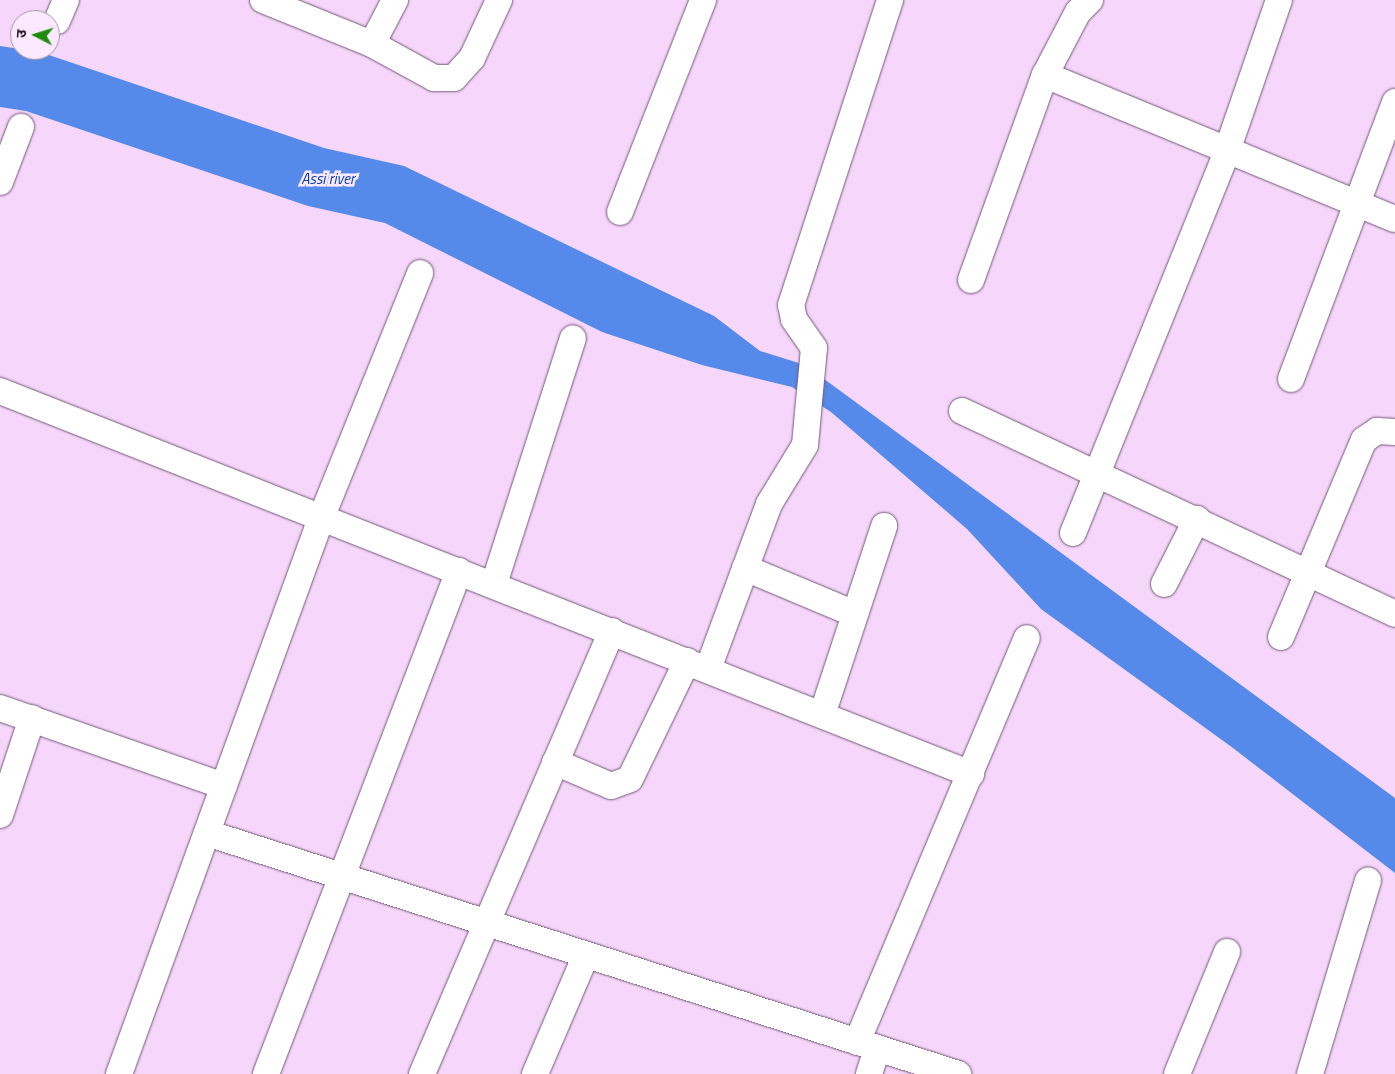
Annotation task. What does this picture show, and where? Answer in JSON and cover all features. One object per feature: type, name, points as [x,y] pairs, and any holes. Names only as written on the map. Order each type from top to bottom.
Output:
[{"type":"street","points":[[263,0],[372,44],[434,78],[454,78],[472,58],[499,0]]},
{"type":"street","points":[[372,44],[395,0]]},
{"type":"street","points":[[620,212],[703,0]]},
{"type":"street","points":[[555,762],[611,786],[630,779],[697,665],[745,568],[769,504],[805,445],[810,408],[814,348],[794,319],[794,290],[890,0]]},
{"type":"street","points":[[971,280],[1045,75],[1078,12],[1090,0]]},
{"type":"street","points":[[1073,533],[1096,470],[1227,151],[1279,0]]},
{"type":"street","points":[[1045,75],[1395,219]]},
{"type":"street","points":[[1291,379],[1354,202],[1395,102]]},
{"type":"street","points":[[0,182],[22,127]]},
{"type":"street","points":[[120,1074],[322,516],[420,273]]},
{"type":"street","points":[[494,584],[573,338]]},
{"type":"street","points":[[0,391],[322,516],[971,774]]},
{"type":"street","points":[[962,411],[1096,470],[1308,574],[1395,614]]},
{"type":"street","points":[[1281,637],[1364,440],[1377,432],[1395,432]]},
{"type":"street","points":[[1164,584],[1197,519]]},
{"type":"street","points":[[822,715],[884,526]]},
{"type":"street","points":[[745,568],[855,614]]},
{"type":"street","points":[[266,1074],[459,571]]},
{"type":"street","points":[[422,1074],[484,922],[612,631]]},
{"type":"street","points":[[869,1074],[867,1045],[971,774],[1027,638]]},
{"type":"street","points":[[0,708],[224,786]]},
{"type":"street","points":[[0,815],[32,718]]},
{"type":"street","points":[[207,833],[958,1074]]},
{"type":"street","points":[[1310,1074],[1368,881]]},
{"type":"street","points":[[1177,1074],[1227,952]]},
{"type":"street","points":[[535,1074],[586,955]]},
{"type":"water","name":"Assi river","points":[[0,46],[10,48],[10,60],[60,59],[324,148],[404,166],[714,316],[760,351],[805,365],[1395,798],[1395,873],[1233,748],[1041,609],[967,529],[831,412],[792,387],[702,365],[602,332],[385,223],[308,206],[26,111],[0,107]]}]
